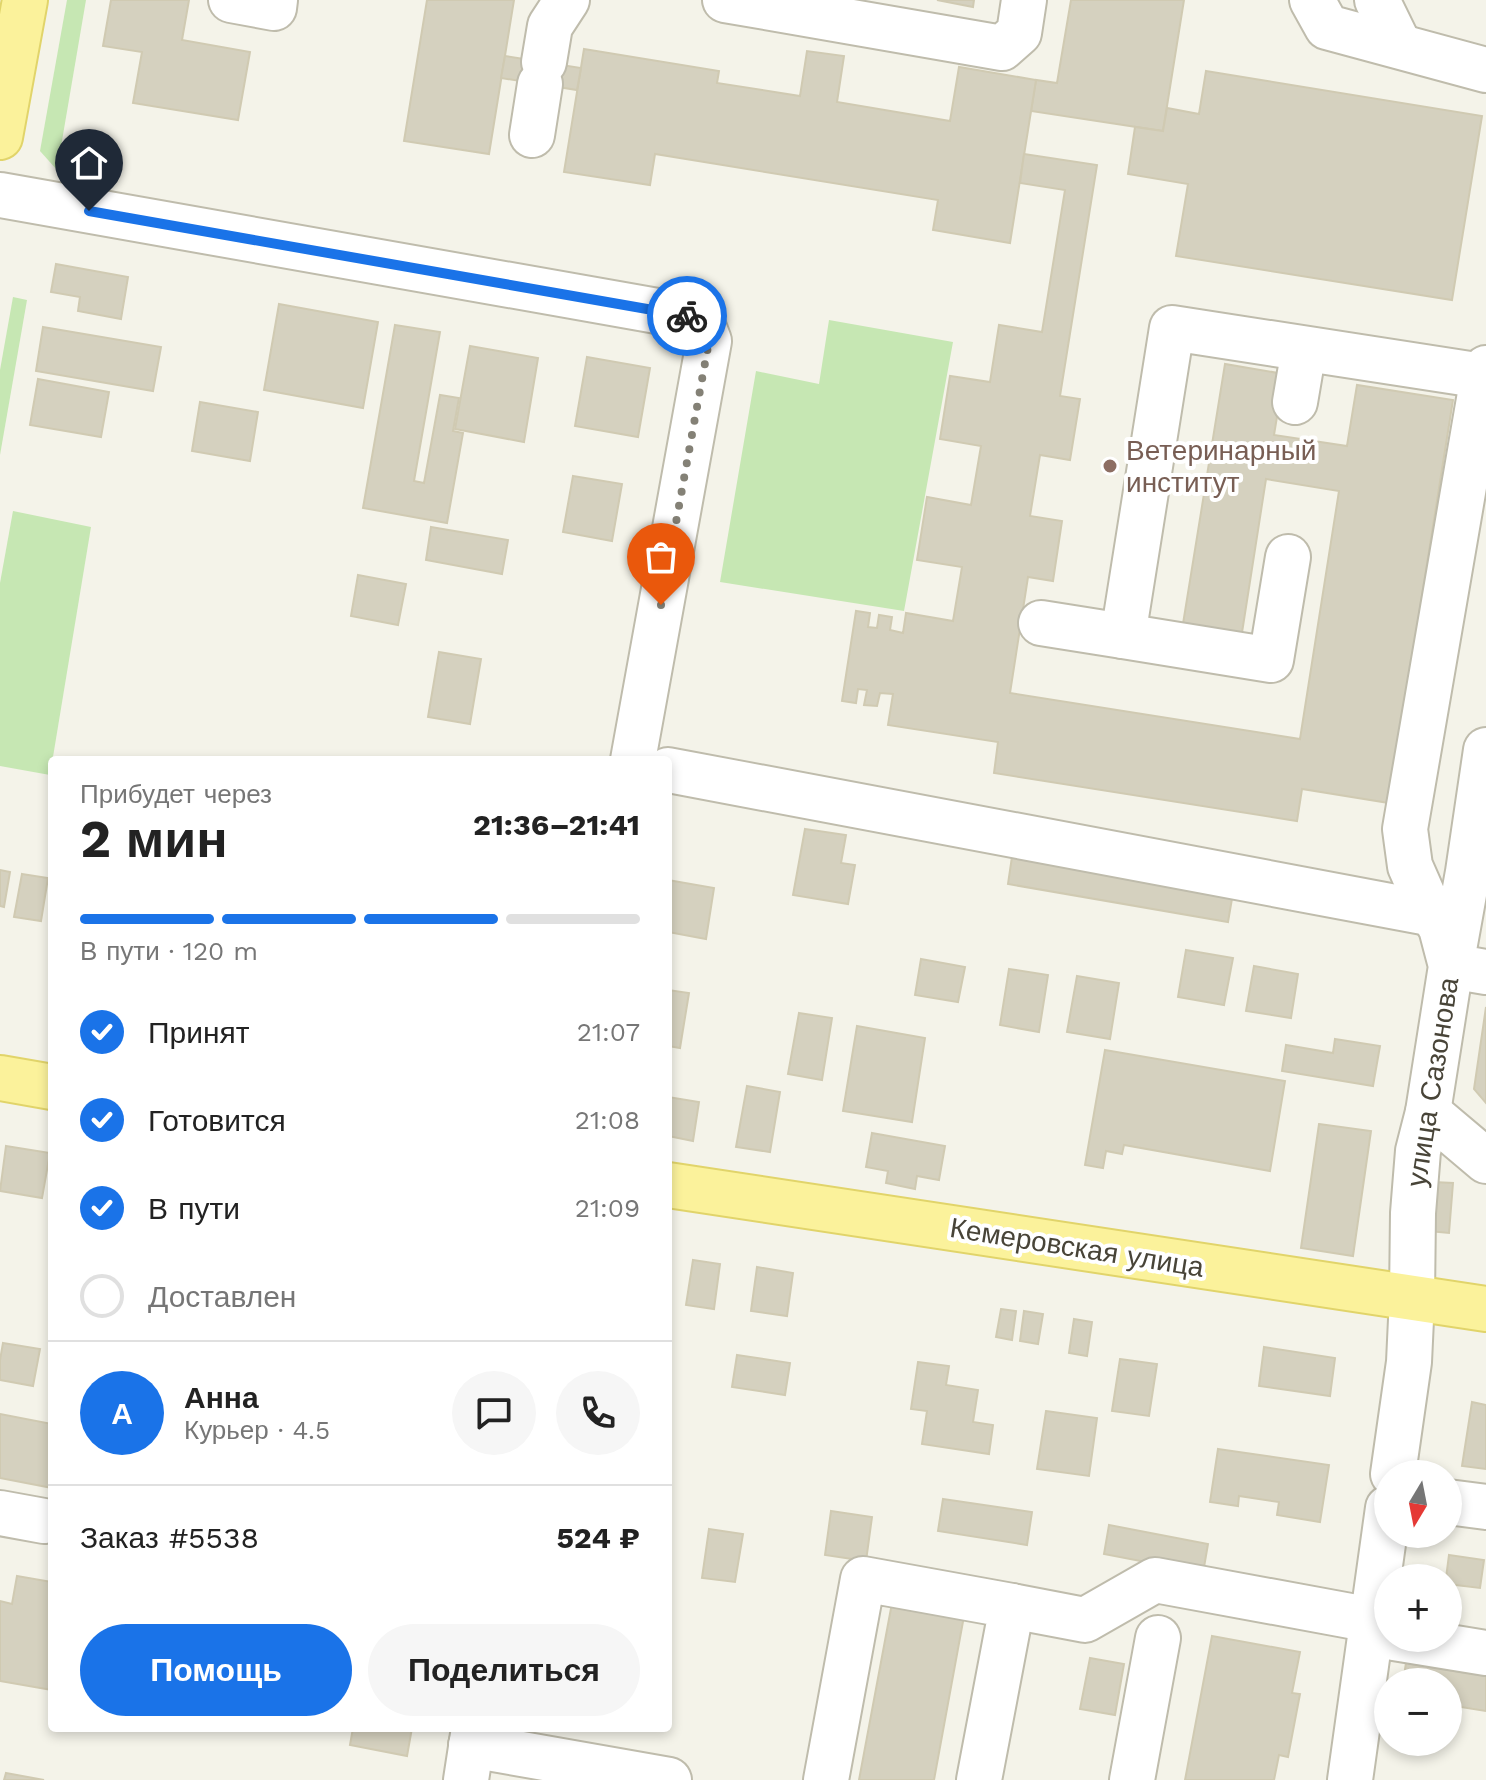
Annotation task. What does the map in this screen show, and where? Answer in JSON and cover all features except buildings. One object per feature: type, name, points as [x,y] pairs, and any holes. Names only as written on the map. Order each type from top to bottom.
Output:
[{"type":"main road","points":[[0,137],[25,0]]},
{"type":"main road","points":[[0,1078],[48,1086]]},
{"type":"main road","name":"Кемеровская улица","points":[[672,1186],[1486,1309]]},
{"type":"street","points":[[231,0],[274,8],[275,0]]},
{"type":"street","points":[[532,135],[550,26],[567,0]]},
{"type":"street","points":[[725,0],[1002,48],[1019,33],[1024,0]]},
{"type":"street","points":[[1312,0],[1327,27],[1486,70]]},
{"type":"street","points":[[1377,0],[1399,45]]},
{"type":"street","points":[[0,195],[691,317],[704,328],[709,341],[634,756]]},
{"type":"street","points":[[1123,636],[1172,328],[1484,372]]},
{"type":"street","points":[[1295,402],[1304,349]]},
{"type":"street","name":"улица Сазонова","points":[[1395,1460],[1409,1362],[1418,1151],[1468,969],[1425,900],[1410,866],[1405,829],[1478,456],[1484,372]]},
{"type":"street","points":[[1041,623],[1271,660],[1288,557]]},
{"type":"street","points":[[1468,969],[1468,872],[1486,750]]},
{"type":"street","points":[[672,771],[1433,914]]},
{"type":"street","points":[[1428,1112],[1486,1161]]},
{"type":"street","points":[[1462,1504],[1486,1507]]},
{"type":"street","points":[[0,1513],[44,1521]]},
{"type":"street","points":[[826,1780],[863,1579],[1085,1620],[1155,1580],[1374,1630]]},
{"type":"street","points":[[979,1780],[1012,1606]]},
{"type":"street","points":[[1132,1780],[1158,1638]]},
{"type":"street","points":[[1462,1648],[1486,1653]]},
{"type":"street","points":[[1350,1780],[1377,1652]]},
{"type":"street","points":[[470,1751],[669,1780]]},
{"type":"green space","points":[[67,0],[86,0],[57,170],[40,151]]},
{"type":"green space","points":[[13,297],[27,300],[0,455],[0,370]]},
{"type":"green space","points":[[829,320],[953,342],[904,611],[720,582],[756,371],[819,384]]},
{"type":"green space","points":[[13,511],[91,527],[53,756],[48,756],[48,775],[0,766],[0,583]]},
{"type":"way so far","points":[[661,605],[709,341],[704,328],[687,316]]},
{"type":"place","name":"Ветеринарный институт","points":[[1110,466]]},
{"type":"route","points":[[89,211],[687,316]]}]
